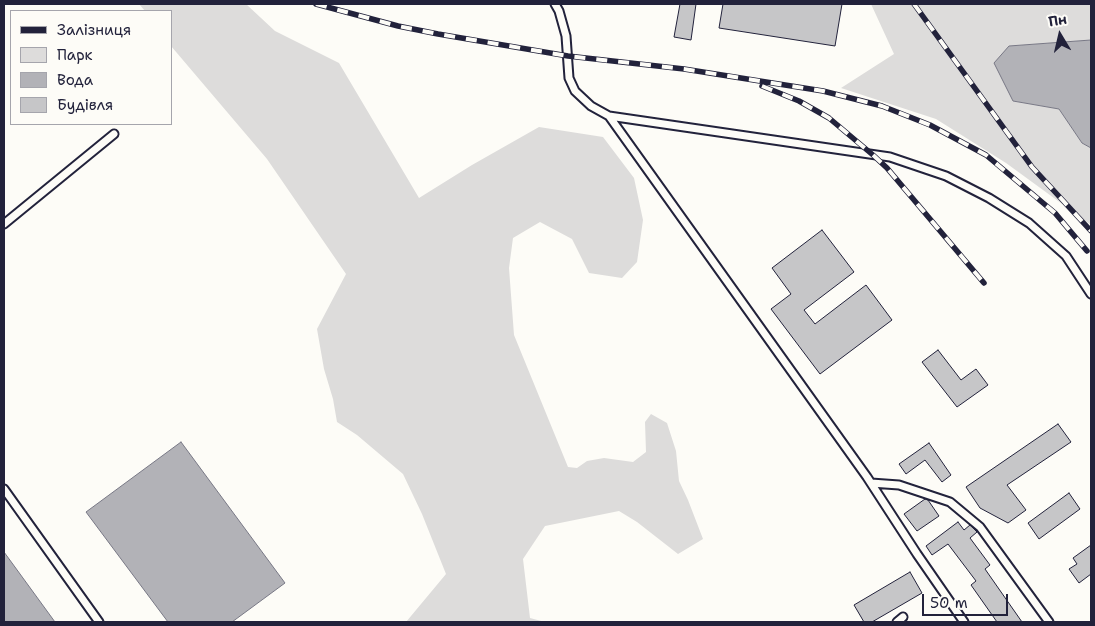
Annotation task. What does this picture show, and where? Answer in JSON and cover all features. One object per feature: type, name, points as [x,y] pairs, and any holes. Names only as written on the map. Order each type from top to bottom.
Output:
[{"type":"lane","points":[[555,4],[559,11],[566,36],[569,78],[575,91],[591,106],[609,116],[890,157],[946,176],[989,198],[1029,223],[1066,256],[1091,294]]},
{"type":"lane","points":[[609,116],[871,483],[964,622]]},
{"type":"lane","points":[[4,224],[114,134]]},
{"type":"lane","points":[[871,483],[899,485],[950,502],[980,527],[1049,622]]},
{"type":"lane","points":[[4,488],[99,622]]},
{"type":"lane","points":[[897,622],[903,617]]},
{"type":"green space","points":[[139,4],[246,4],[275,31],[339,63],[419,198],[539,127],[603,137],[634,178],[643,220],[637,262],[622,278],[589,273],[572,239],[540,222],[513,238],[509,268],[514,335],[568,467],[577,468],[587,461],[604,458],[633,462],[646,452],[645,422],[651,414],[667,423],[676,451],[679,481],[703,539],[678,554],[637,522],[619,511],[545,526],[523,559],[530,618],[545,622],[406,622],[446,574],[422,514],[403,474],[357,435],[337,422],[333,399],[324,369],[317,329],[346,274],[267,159],[172,47],[172,10],[144,10]]},
{"type":"green space","points":[[871,4],[1091,4],[1091,40],[1009,46],[1013,101],[1059,109],[1082,143],[1091,148],[1091,225],[1006,163],[936,119],[841,88],[894,54]]},
{"type":"water","points":[[1091,40],[1091,148],[1082,143],[1059,109],[1013,101],[994,63],[1009,46]]},
{"type":"water","points":[[181,442],[285,583],[232,622],[168,622],[86,512]]},
{"type":"water","points":[[4,552],[55,622],[4,622]]},
{"type":"building","points":[[680,4],[696,4],[691,40],[674,37]]},
{"type":"building","points":[[723,4],[842,4],[835,46],[719,28]]},
{"type":"building","points":[[822,230],[854,272],[804,310],[815,324],[866,285],[892,320],[820,374],[771,309],[791,294],[772,268]]},
{"type":"building","points":[[938,350],[961,380],[976,369],[988,385],[957,407],[922,362]]},
{"type":"building","points":[[1058,424],[1071,442],[1007,485],[1026,510],[1008,523],[980,508],[966,487]]},
{"type":"building","points":[[929,443],[951,475],[942,482],[925,460],[906,474],[899,464]]},
{"type":"building","points":[[1069,493],[1080,509],[1039,539],[1028,523]]},
{"type":"building","points":[[925,499],[928,500],[939,516],[917,531],[904,514]]},
{"type":"building","points":[[958,522],[964,530],[970,525],[977,532],[970,538],[990,565],[985,569],[1022,622],[997,622],[971,585],[976,581],[948,544],[932,555],[926,546]]},
{"type":"building","points":[[1091,545],[1091,574],[1079,583],[1069,569],[1077,564],[1073,558]]},
{"type":"building","points":[[910,572],[922,593],[872,622],[864,622],[854,605]]},
{"type":"railway","points":[[316,4],[398,26],[438,34],[568,56],[684,69],[823,91],[882,106],[930,125],[986,155],[1055,213],[1087,251]]},
{"type":"railway","points":[[914,4],[1032,167],[1091,231]]},
{"type":"railway","points":[[762,86],[799,101],[829,118],[873,155],[887,168],[984,283]]}]
